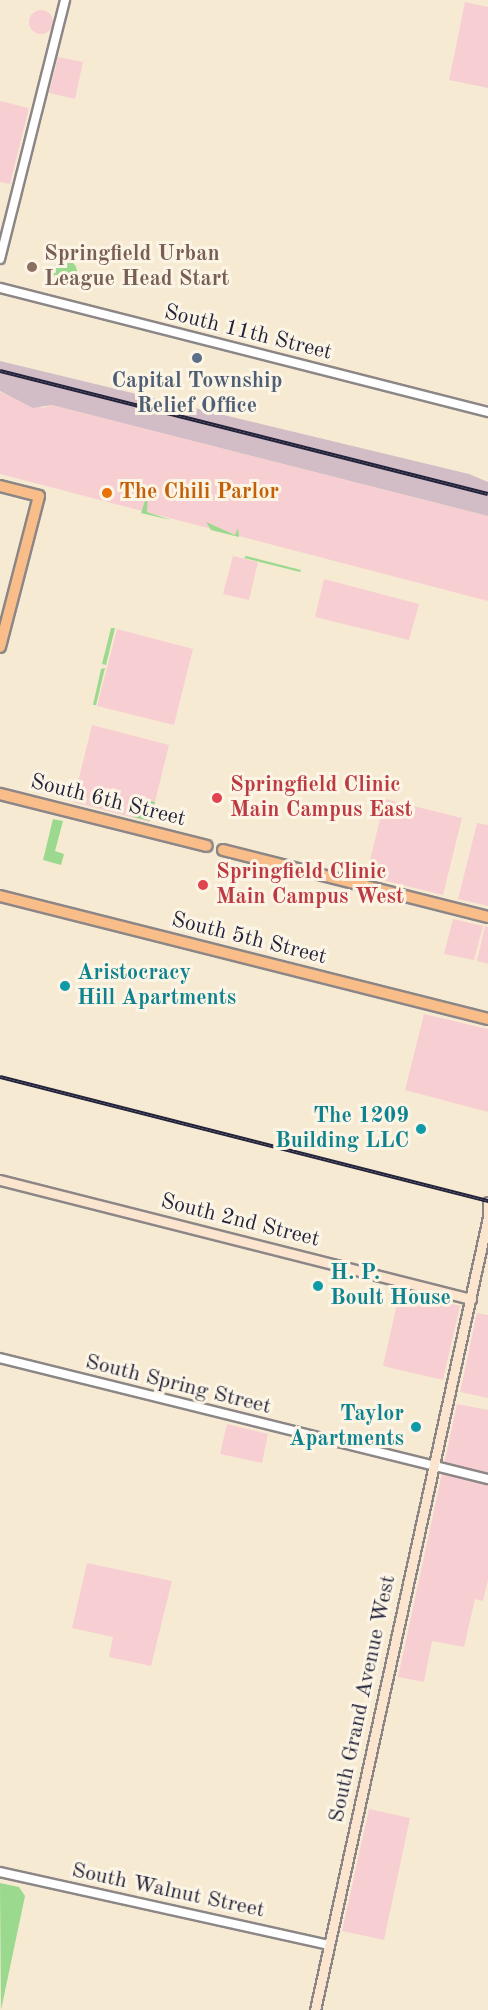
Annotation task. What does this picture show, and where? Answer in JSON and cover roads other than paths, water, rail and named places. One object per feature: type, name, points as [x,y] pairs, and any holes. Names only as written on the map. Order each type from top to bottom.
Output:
[{"type":"main road","points":[[0,478],[20,491]]},
{"type":"main road","points":[[0,486],[39,496],[0,647]]},
{"type":"main road","name":"South 6th Street","points":[[0,794],[207,846]]},
{"type":"main road","points":[[223,850],[488,917]]},
{"type":"main road","name":"South 5th Street","points":[[0,896],[488,1019]]},
{"type":"main road","name":"South 2nd Street","points":[[0,1180],[471,1299]]},
{"type":"main road","name":"South Grand Avenue West","points":[[315,2010],[471,1299],[488,1216],[488,1202]]},
{"type":"street","points":[[0,259],[65,0]]},
{"type":"street","name":"South 11th Street","points":[[0,288],[488,412]]},
{"type":"street","name":"South Spring Street","points":[[0,1358],[488,1479]]},
{"type":"street","name":"South Walnut Street","points":[[0,1872],[329,1945]]},
{"type":"railway","points":[[0,371],[488,494]]},
{"type":"railway","points":[[0,1077],[488,1201]]},
{"type":"place","name":"Springfield Urban League Head Start","points":[[32,267]]},
{"type":"place","name":"Capital Township Relief Office","points":[[197,358]]},
{"type":"place","name":"The Chili Parlor","points":[[107,493]]},
{"type":"place","name":"Springfield Clinic Main Campus East","points":[[217,798]]},
{"type":"place","name":"Springfield Clinic Main Campus West","points":[[203,885]]},
{"type":"place","name":"Aristocracy Hill Apartments","points":[[65,986]]},
{"type":"place","name":"The 1209 Building LLC","points":[[421,1129]]},
{"type":"place","name":"H. P. Boult House","points":[[318,1286]]},
{"type":"place","name":"Taylor Apartments","points":[[416,1427]]}]
